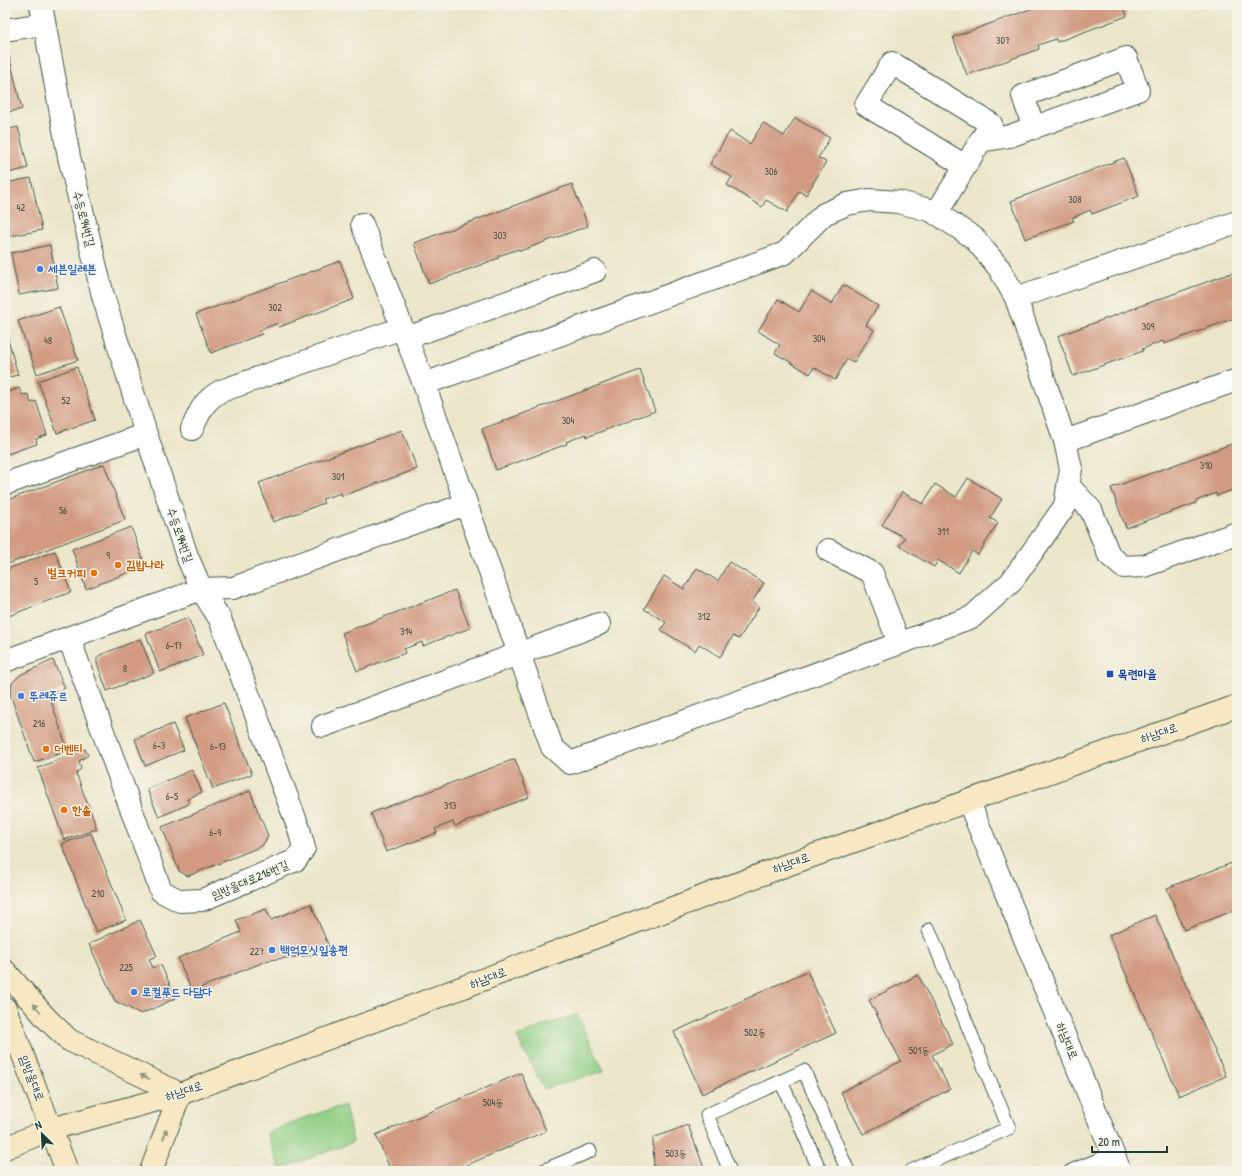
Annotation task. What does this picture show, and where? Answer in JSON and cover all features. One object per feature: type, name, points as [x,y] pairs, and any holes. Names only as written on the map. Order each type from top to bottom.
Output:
[{"type":"main road","name":"하남대로","points":[[5,1148],[51,1129],[180,1094],[784,866],[1237,706]]},
{"type":"main road","points":[[5,971],[47,1020],[69,1040],[180,1094],[151,1171]]},
{"type":"main road","name":"임방울대로","points":[[5,1008],[67,1171]]},
{"type":"street","name":"수등로94번길","points":[[5,30],[42,14],[69,157],[103,296],[146,434],[187,556],[201,589]]},
{"type":"street","points":[[980,141],[1010,136],[1034,128],[1138,90],[1126,58],[1023,96],[1034,128]]},
{"type":"street","points":[[936,214],[991,124],[892,63],[866,105],[965,166]]},
{"type":"street","points":[[362,224],[424,384],[552,747],[570,763],[972,617],[1011,582],[1065,506],[1071,469],[1065,441],[1016,298],[998,268],[974,238],[932,211],[899,202],[869,200],[847,204],[824,214],[785,253],[424,384]]},
{"type":"street","points":[[1016,298],[1237,222]]},
{"type":"street","points":[[192,428],[203,405],[212,396],[221,391],[595,271]]},
{"type":"street","points":[[1065,441],[1237,380]]},
{"type":"street","points":[[5,484],[146,434]]},
{"type":"street","points":[[1068,485],[1091,510],[1109,555],[1122,567],[1144,566],[1237,533]]},
{"type":"street","points":[[5,661],[201,589],[233,588],[466,504]]},
{"type":"street","points":[[828,550],[872,573],[899,643]]},
{"type":"street","name":"임방울대로216번길","points":[[69,638],[161,891],[180,901],[202,900],[296,860],[304,848],[299,829],[220,619],[201,589]]},
{"type":"street","points":[[323,726],[599,624]]},
{"type":"street","name":"하남대로","points":[[968,800],[1117,1162]]},
{"type":"lane","points":[[911,1171],[1009,1128],[929,930]]},
{"type":"lane","points":[[730,1171],[707,1115],[804,1071],[848,1171]]},
{"type":"lane","points":[[781,1081],[820,1171]]},
{"type":"lane","points":[[543,1171],[590,1152]]},
{"type":"lane","points":[[1071,1171],[1117,1162]]},
{"type":"green space","points":[[577,1015],[604,1071],[544,1089],[517,1037],[547,1024]]},
{"type":"green space","points":[[345,1105],[353,1142],[280,1169],[267,1133],[300,1119]]},
{"type":"building","points":[[1042,5],[1123,5],[1127,16],[1057,42],[1056,39],[1038,45],[1039,49],[967,75],[953,37]]},
{"type":"building","points":[[8,52],[22,109],[5,113],[5,53]]},
{"type":"building","points":[[795,118],[830,138],[818,158],[826,162],[806,195],[799,191],[787,212],[766,200],[762,207],[727,185],[732,177],[710,164],[730,131],[750,144],[763,123],[784,136]]},
{"type":"building","points":[[18,127],[28,168],[5,174],[5,130]]},
{"type":"building","points":[[1124,158],[1139,196],[1092,214],[1090,210],[1072,218],[1074,221],[1025,239],[1011,201]]},
{"type":"building","points":[[31,178],[42,230],[5,237],[5,183]]},
{"type":"building","points":[[572,184],[588,226],[520,251],[519,249],[498,256],[499,258],[429,284],[414,243]]},
{"type":"building","points":[[50,245],[58,288],[19,295],[11,253]]},
{"type":"building","points":[[340,261],[354,299],[279,327],[278,323],[260,330],[262,334],[211,353],[196,314]]},
{"type":"building","points":[[1234,272],[1237,280],[1237,300],[1234,301],[1237,310],[1237,317],[1164,344],[1163,341],[1142,349],[1143,351],[1073,376],[1058,336]]},
{"type":"building","points":[[843,285],[878,306],[866,325],[874,330],[854,362],[847,359],[835,380],[814,367],[810,374],[775,353],[780,345],[758,331],[778,299],[799,312],[811,291],[832,304]]},
{"type":"building","points":[[59,307],[78,360],[37,374],[18,321]]},
{"type":"building","points":[[5,329],[18,375],[5,378]]},
{"type":"building","points":[[77,367],[95,420],[57,433],[38,381]]},
{"type":"building","points":[[640,370],[655,411],[587,437],[586,434],[566,442],[567,444],[496,470],[482,429]]},
{"type":"building","points":[[19,388],[22,395],[28,394],[31,403],[36,401],[47,435],[36,439],[37,444],[7,454],[5,453],[5,393]]},
{"type":"building","points":[[402,430],[417,469],[342,496],[341,493],[322,499],[324,503],[273,522],[259,483]]},
{"type":"building","points":[[1237,442],[1237,488],[1217,496],[1216,493],[1196,501],[1196,503],[1126,528],[1111,488]]},
{"type":"building","points":[[104,464],[125,520],[5,565],[5,501]]},
{"type":"building","points":[[968,478],[1002,499],[990,518],[998,523],[978,555],[972,551],[959,573],[938,560],[934,567],[899,546],[905,538],[882,525],[902,492],[923,504],[935,484],[956,497]]},
{"type":"building","points":[[131,527],[144,562],[140,568],[86,589],[72,549]]},
{"type":"building","points":[[55,551],[71,592],[6,617],[5,570]]},
{"type":"building","points":[[729,562],[764,583],[752,602],[759,607],[739,639],[733,636],[720,657],[699,644],[695,651],[661,630],[666,622],[644,609],[664,576],[684,589],[697,568],[718,581]]},
{"type":"building","points":[[455,590],[470,628],[423,646],[422,642],[404,649],[405,653],[357,671],[342,633]]},
{"type":"building","points":[[188,618],[203,655],[160,672],[146,634]]},
{"type":"building","points":[[140,639],[154,673],[107,691],[97,663],[97,658],[100,655]]},
{"type":"building","points":[[53,660],[65,688],[49,695],[68,751],[34,762],[10,694],[12,683],[20,675]]},
{"type":"building","points":[[224,703],[252,774],[213,789],[185,718]]},
{"type":"building","points":[[173,724],[184,750],[145,766],[135,739]]},
{"type":"building","points":[[85,749],[88,755],[79,761],[81,769],[76,773],[97,829],[64,840],[38,768]]},
{"type":"building","points":[[515,759],[529,797],[455,826],[453,822],[435,829],[437,833],[386,852],[371,813]]},
{"type":"building","points":[[192,770],[202,792],[187,799],[189,804],[159,817],[147,789]]},
{"type":"building","points":[[250,791],[268,836],[262,846],[188,876],[179,871],[162,827]]},
{"type":"building","points":[[91,833],[126,920],[96,932],[62,844]]},
{"type":"building","points":[[1237,861],[1237,909],[1184,930],[1167,888]]},
{"type":"building","points":[[311,904],[329,947],[311,955],[269,960],[192,991],[178,958],[241,932],[236,920],[266,909],[271,920]]},
{"type":"building","points":[[1155,915],[1226,1076],[1179,1096],[1109,935]]},
{"type":"building","points":[[140,920],[157,956],[149,959],[153,968],[161,965],[176,998],[141,1014],[115,1001],[89,944]]},
{"type":"building","points":[[807,971],[836,1033],[702,1094],[674,1032]]},
{"type":"building","points":[[918,975],[953,1044],[932,1055],[950,1089],[863,1134],[841,1092],[901,1061],[869,1000]]},
{"type":"building","points":[[521,1073],[546,1131],[453,1171],[391,1171],[376,1135]]},
{"type":"building","points":[[688,1125],[704,1168],[702,1171],[654,1171],[653,1138]]},
{"type":"place","name":"세븐일레븐","points":[[40,269]]},
{"type":"place","name":"김밥나라","points":[[118,565]]},
{"type":"place","name":"벌크커피","points":[[94,573]]},
{"type":"place","name":"목련마을","points":[[1110,674]]},
{"type":"place","name":"뚜레쥬르","points":[[21,696]]},
{"type":"place","name":"더벤티","points":[[46,749]]},
{"type":"place","name":"한솥","points":[[64,810]]},
{"type":"place","name":"백억모싯잎송편","points":[[272,950]]},
{"type":"place","name":"로컬푸드 다담다","points":[[134,992]]}]
